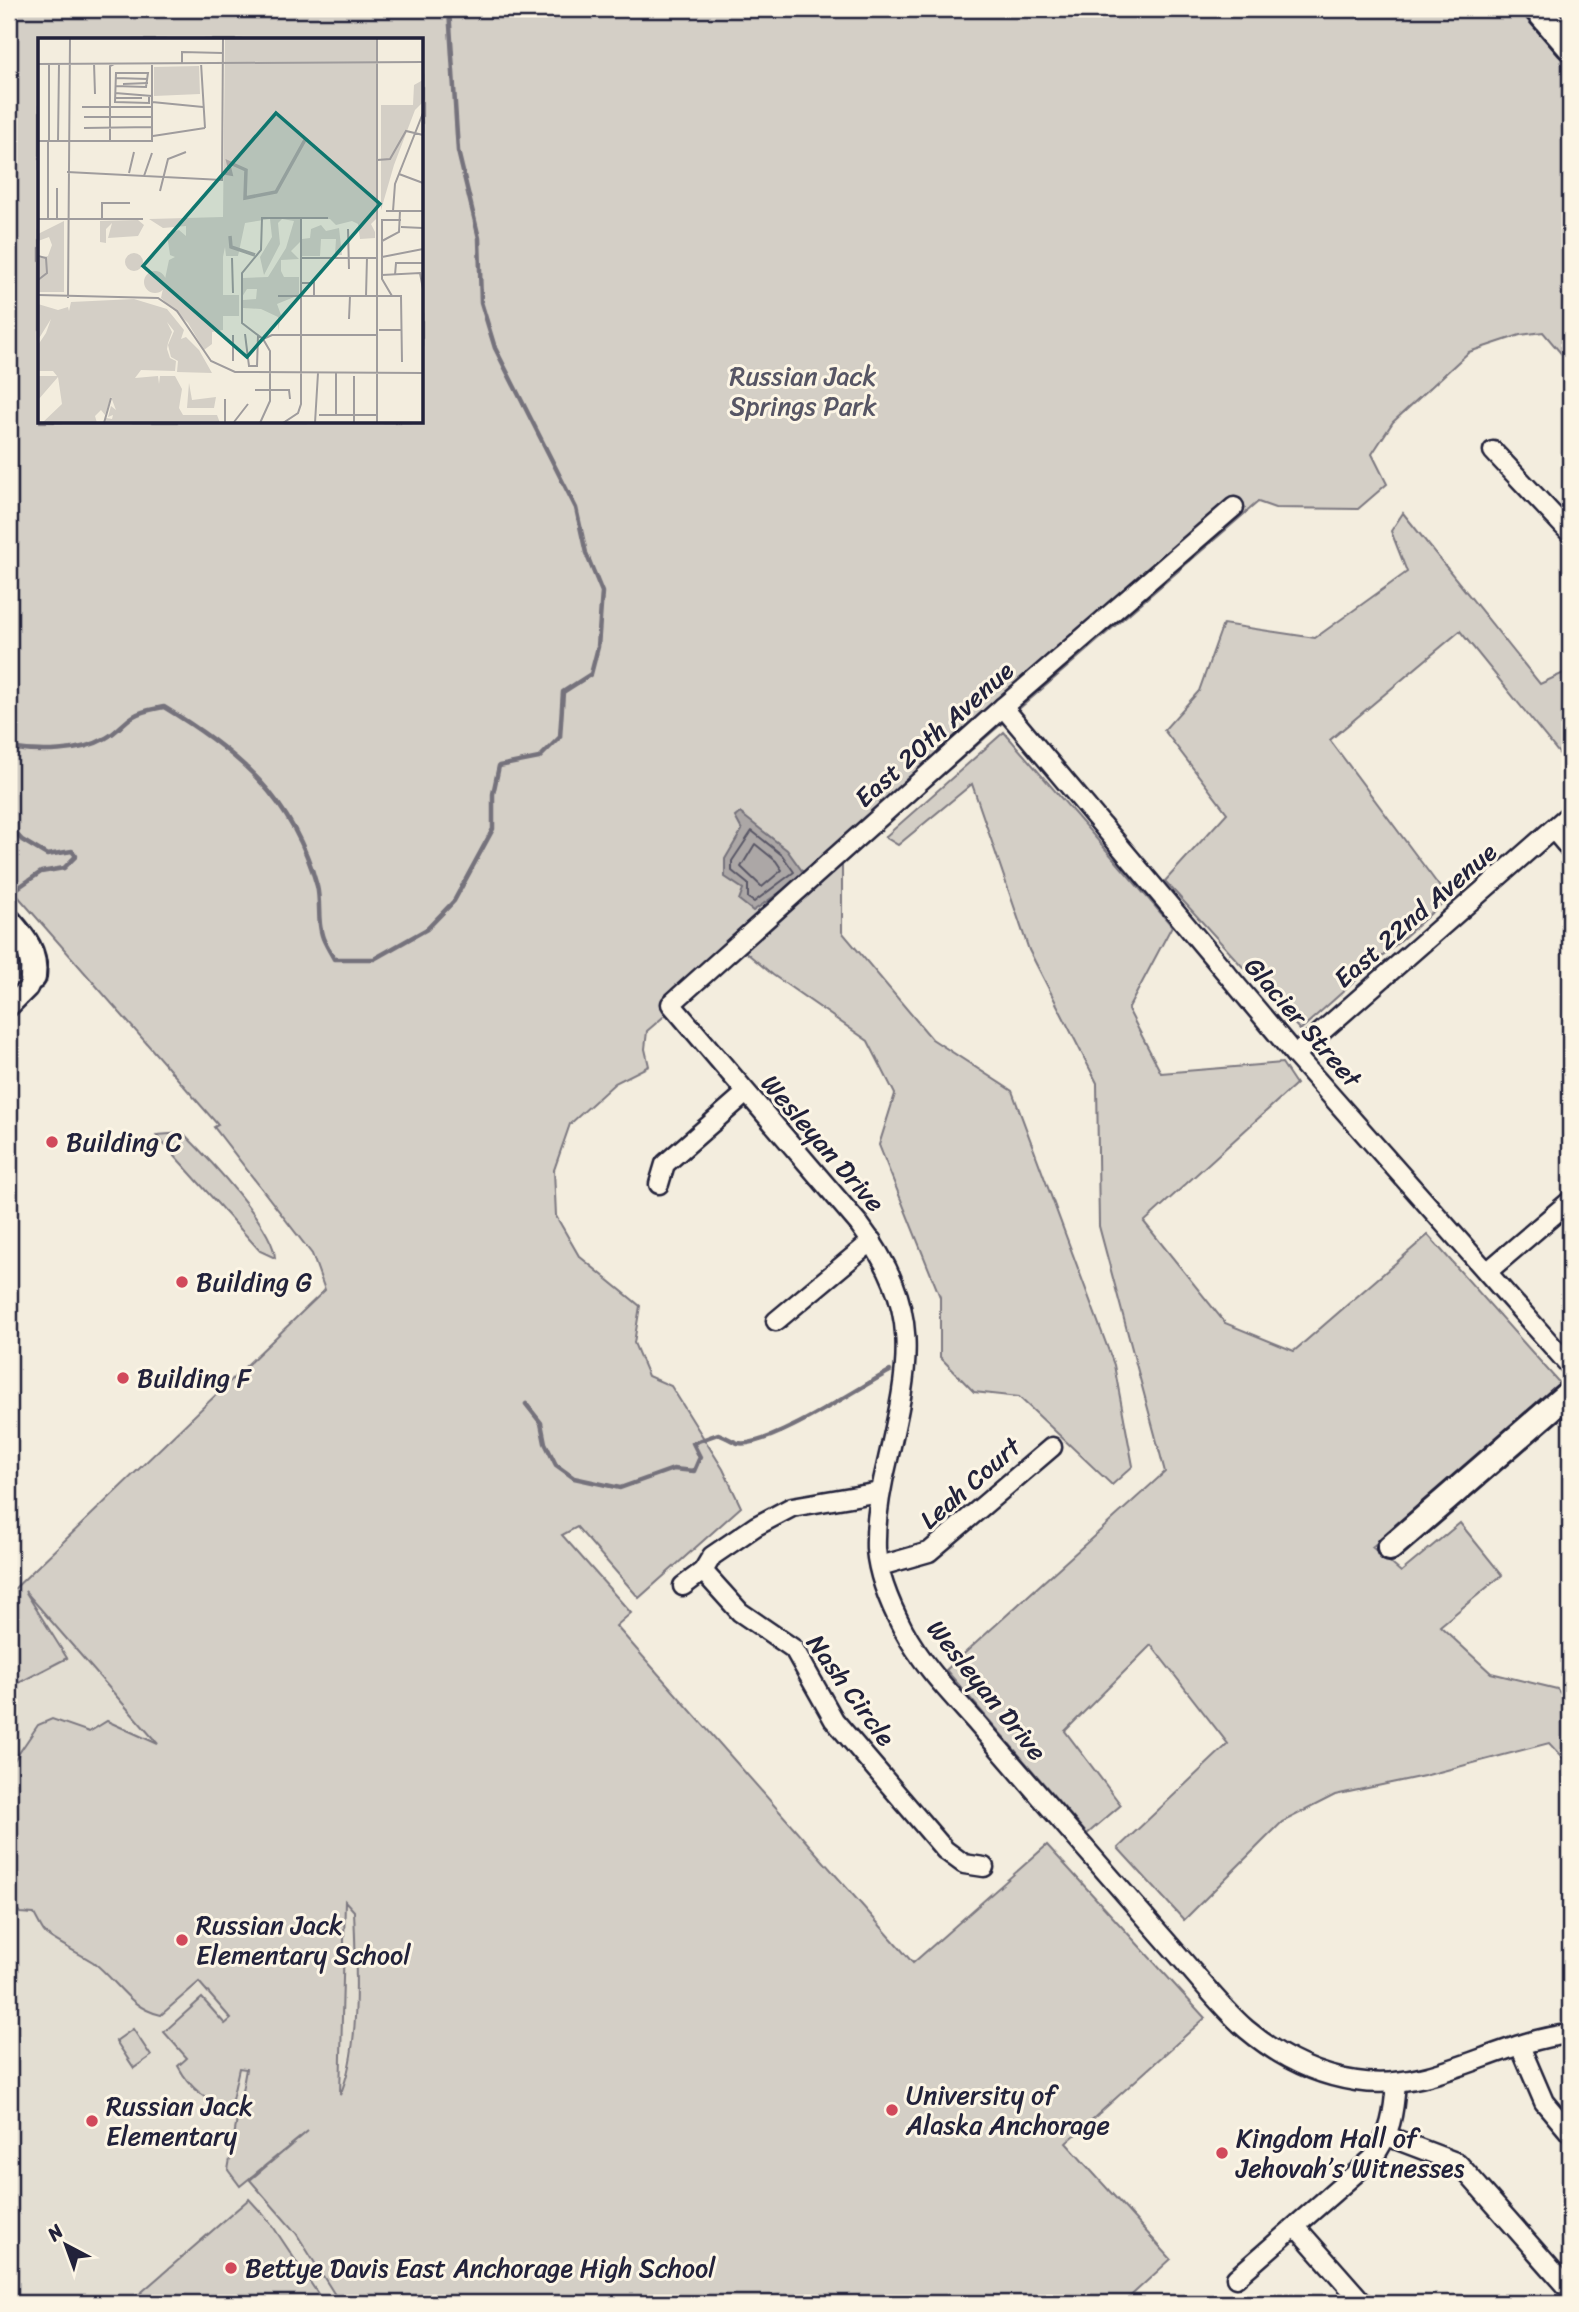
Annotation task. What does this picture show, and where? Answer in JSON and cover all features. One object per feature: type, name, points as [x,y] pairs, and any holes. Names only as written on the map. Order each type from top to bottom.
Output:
[{"type":"main road","points":[[1538,9],[1570,46]]},
{"type":"street","points":[[1493,451],[1570,533]]},
{"type":"street","name":"East 20th Avenue","points":[[671,1004],[1003,707],[1234,507]]},
{"type":"street","name":"Glacier Street","points":[[1003,707],[1295,1055],[1570,1366]]},
{"type":"street","name":"East 22nd Avenue","points":[[1295,1055],[1570,814]]},
{"type":"street","points":[[1553,829],[1570,849]]},
{"type":"street","points":[[9,922],[29,947],[35,963],[28,988],[9,1007]]},
{"type":"street","name":"Wesleyan Drive","points":[[671,1004],[872,1241],[895,1284],[904,1320],[906,1379],[880,1492],[876,1550],[903,1628],[942,1683],[1244,2027],[1278,2053],[1306,2067],[1356,2081],[1396,2082],[1437,2076],[1520,2046],[1570,2034]]},
{"type":"street","points":[[659,1184],[665,1164],[746,1093]]},
{"type":"street","points":[[1487,1272],[1570,1201]]},
{"type":"street","points":[[776,1321],[872,1241]]},
{"type":"street","points":[[1390,1548],[1570,1392]]},
{"type":"street","name":"Leah Court","points":[[880,1566],[929,1552],[1052,1447]]},
{"type":"street","points":[[683,1586],[703,1571],[712,1556],[756,1526],[792,1507],[880,1492]]},
{"type":"street","name":"Nash Circle","points":[[703,1571],[740,1612],[794,1649],[835,1720],[945,1850],[964,1864],[984,1867]]},
{"type":"street","points":[[1520,2046],[1544,2102],[1570,2133]]},
{"type":"street","points":[[1236,2278],[1371,2159],[1387,2136],[1394,2117],[1396,2082]]},
{"type":"street","points":[[1387,2136],[1458,2164],[1570,2290]]},
{"type":"street","points":[[1296,2227],[1363,2303]]},
{"type":"shaded area","name":"Russian Jack Elementary School","points":[[19,1584],[160,1745],[275,1818],[354,1911],[356,1969],[353,2036],[342,2091],[334,2110],[251,2180],[296,2233],[340,2303],[9,2303],[9,1594]]},
{"type":"green space","name":"Russian Jack Springs Park","points":[[9,9],[1525,9],[1570,61],[1570,364],[1543,332],[1520,335],[1469,352],[1393,422],[1372,454],[1387,484],[1358,509],[1275,508],[1258,502],[842,862],[842,932],[932,1039],[1012,1091],[1114,1365],[1133,1466],[1112,1485],[1019,1397],[974,1392],[940,1357],[940,1297],[879,1145],[895,1094],[868,1041],[773,975],[742,949],[647,1031],[645,1049],[649,1066],[615,1083],[570,1124],[554,1170],[556,1216],[579,1256],[640,1306],[634,1343],[648,1376],[671,1386],[723,1469],[741,1507],[639,1598],[577,1527],[562,1535],[631,1613],[616,1626],[913,1963],[1047,1845],[1205,2018],[1066,2143],[1171,2259],[1123,2303],[340,2303],[296,2233],[250,2180],[308,2131],[240,2186],[228,2170],[246,2069],[239,2068],[230,2109],[221,2105],[200,2093],[188,2081],[178,2066],[187,2058],[164,2032],[202,1998],[225,2024],[231,2019],[199,1982],[161,2015],[140,2006],[93,1962],[45,1933],[34,1914],[20,1913],[9,1898],[9,1768],[38,1725],[52,1719],[89,1732],[107,1721],[158,1744],[25,1591],[67,1658],[9,1688],[9,1594],[325,1290],[312,1254],[214,1127],[218,1125],[9,886]],"holes":[[[345,1901],[354,1911],[356,2004],[351,2053],[340,2095]]]},
{"type":"green space","points":[[1403,513],[1540,684],[1570,670],[1570,767],[1460,631],[1330,740],[1448,898],[1300,1030],[1165,881],[1227,813],[1164,730],[1199,691],[1223,624],[1315,638],[1407,572],[1391,531]]},
{"type":"green space","points":[[1004,732],[1172,926],[1128,1009],[1161,1073],[1282,1063],[1296,1084],[1144,1222],[1225,1323],[1294,1351],[1428,1235],[1563,1387],[1372,1547],[1401,1572],[1460,1523],[1502,1575],[1440,1626],[1491,1673],[1557,1689],[1570,1706],[1570,1766],[1549,1743],[1424,1776],[1335,1795],[1282,1822],[1184,1920],[1118,1848],[1228,1744],[1151,1645],[1065,1731],[1121,1805],[1087,1834],[946,1670],[1165,1472],[1099,1226],[1097,1083],[1029,950],[972,784],[898,845],[885,837]]},
{"type":"green space","points":[[183,1133],[252,1211],[272,1245],[275,1258],[260,1251],[156,1135]]},
{"type":"green space","points":[[133,2029],[151,2056],[134,2068],[116,2041]]},
{"type":"green space","name":"Bettye Davis East Anchorage High School","points":[[249,2199],[270,2222],[324,2303],[129,2303]]},
{"type":"water","points":[[740,813],[787,850],[805,875],[753,911],[739,900],[743,889],[725,877],[725,859],[742,830],[735,817]]},
{"type":"waterway","points":[[9,748],[46,751],[84,747],[110,736],[135,715],[164,707],[239,760],[278,803],[307,855],[317,886],[322,935],[334,959],[374,959],[427,929],[454,901],[493,829],[493,794],[499,766],[539,758],[560,737],[563,692],[591,674],[598,647],[602,592],[586,553],[576,508],[495,348],[481,302],[479,238],[458,151],[449,9]]},
{"type":"waterway","points":[[9,826],[22,840],[47,855],[72,851],[76,856],[64,868],[41,872],[9,894]]},
{"type":"waterway","points":[[526,1404],[541,1423],[545,1443],[556,1465],[574,1478],[620,1488],[673,1469],[694,1471],[700,1457],[693,1443],[718,1434],[738,1443],[770,1437],[890,1371]]},
{"type":"place","name":"Building C","points":[[52,1142]]},
{"type":"place","name":"Building G","points":[[182,1282]]},
{"type":"place","name":"Building F","points":[[123,1378]]},
{"type":"place","name":"Russian Jack Elementary School","points":[[182,1940]]},
{"type":"place","name":"University of Alaska Anchorage","points":[[892,2110]]},
{"type":"place","name":"Russian Jack Elementary","points":[[92,2121]]},
{"type":"place","name":"Kingdom Hall of Jehovah’s Witnesses","points":[[1222,2153]]},
{"type":"place","name":"Bettye Davis East Anchorage High School","points":[[231,2268]]}]
